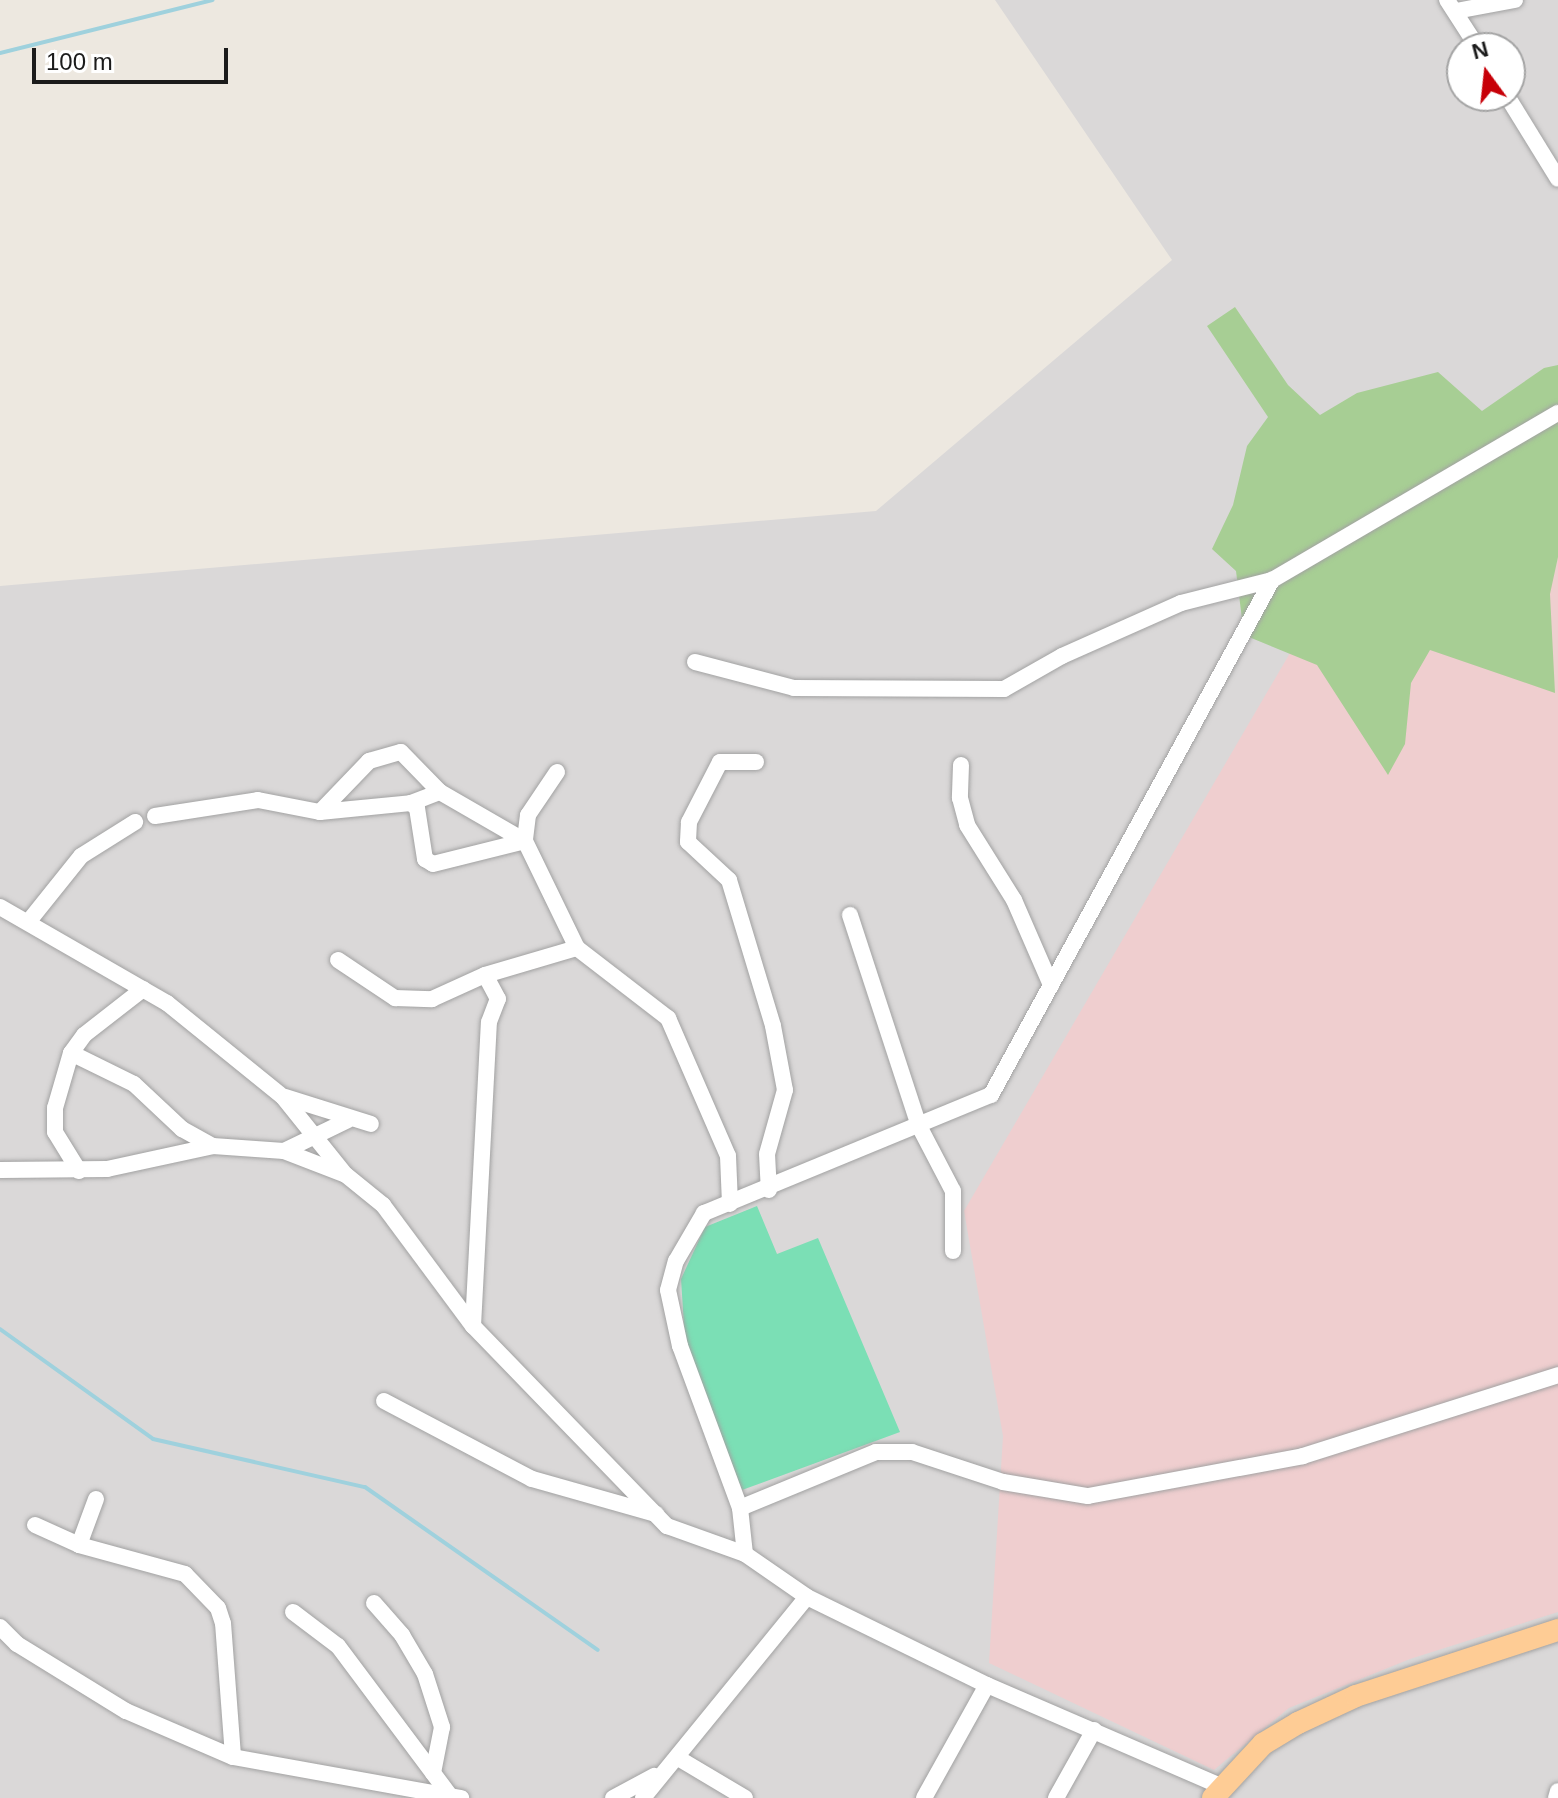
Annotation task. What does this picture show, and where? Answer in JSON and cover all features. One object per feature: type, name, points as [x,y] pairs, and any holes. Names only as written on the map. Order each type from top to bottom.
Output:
[{"type":"main road","points":[[1217,1792],[1263,1744],[1356,1696],[1558,1630]]},
{"type":"street","points":[[1468,32],[1452,6],[1515,0]]},
{"type":"street","points":[[1517,112],[1558,179]]},
{"type":"street","points":[[695,662],[794,688],[1004,689],[1062,656],[1181,603],[1272,580],[1558,413]]},
{"type":"street","points":[[745,1554],[740,1508],[680,1346],[668,1290],[676,1261],[704,1213],[769,1190],[991,1095],[1272,580]]},
{"type":"street","points":[[320,812],[369,761],[401,752],[440,792],[525,841]]},
{"type":"street","points":[[756,762],[720,762],[689,822],[688,842],[729,880],[773,1026],[785,1090],[767,1154],[769,1190]]},
{"type":"street","points":[[961,765],[960,798],[967,825],[1014,900],[1051,985]]},
{"type":"street","points":[[557,772],[528,815],[525,841],[577,948],[668,1018],[728,1156],[730,1204]]},
{"type":"street","points":[[155,816],[258,800],[320,812],[411,803],[440,792]]},
{"type":"street","points":[[411,803],[417,808],[425,859],[433,864],[525,841]]},
{"type":"street","points":[[29,921],[81,856],[135,822]]},
{"type":"street","points":[[0,907],[143,989],[283,1097],[346,1175],[383,1205],[473,1326],[667,1526],[745,1554],[807,1597],[987,1685],[1094,1730],[1217,1792]]},
{"type":"street","points":[[850,915],[919,1126],[953,1191],[953,1251]]},
{"type":"street","points":[[338,960],[395,998],[432,999],[485,975],[577,948]]},
{"type":"street","points":[[473,1326],[489,1022],[498,999],[485,975]]},
{"type":"street","points":[[79,1171],[55,1132],[55,1108],[71,1053],[84,1035],[143,989]]},
{"type":"street","points":[[71,1053],[134,1084],[182,1129],[213,1146]]},
{"type":"street","points":[[283,1097],[348,1120],[371,1124]]},
{"type":"street","points":[[284,1151],[317,1138],[348,1120]]},
{"type":"street","points":[[0,1170],[79,1171],[213,1146],[284,1151],[346,1175]]},
{"type":"street","points":[[740,1508],[876,1452],[912,1452],[1003,1482],[1088,1496],[1303,1456],[1558,1375]]},
{"type":"street","points":[[384,1401],[532,1479],[656,1514]]},
{"type":"street","points":[[79,1545],[96,1499]]},
{"type":"street","points":[[35,1525],[79,1545],[185,1574],[218,1608],[223,1623],[233,1757]]},
{"type":"street","points":[[613,1798],[658,1774],[678,1758],[807,1597]]},
{"type":"street","points":[[374,1603],[402,1635],[425,1674],[442,1727],[433,1773]]},
{"type":"street","points":[[293,1612],[338,1646],[433,1773],[455,1796]]},
{"type":"street","points":[[0,1627],[17,1644],[126,1711],[233,1757],[455,1796]]},
{"type":"street","points":[[924,1798],[987,1685]]},
{"type":"street","points":[[1056,1798],[1094,1730]]},
{"type":"street","points":[[678,1758],[745,1798]]},
{"type":"street","points":[[643,1798],[658,1774]]},
{"type":"street","points":[[1556,1798],[1558,1791]]},
{"type":"shaded area","points":[[995,0],[1558,0],[1558,1798],[0,1798],[0,586],[876,511],[1172,260]]},
{"type":"shaded area","points":[[1558,440],[1558,1612],[1410,1659],[1289,1708],[1214,1770],[989,1663],[1003,1436],[964,1211],[1318,605]]},
{"type":"green space","points":[[1235,307],[1288,385],[1320,415],[1357,393],[1438,372],[1482,411],[1544,368],[1558,365],[1558,557],[1550,594],[1555,693],[1430,650],[1411,683],[1405,744],[1388,775],[1317,665],[1244,635],[1236,571],[1212,549],[1233,505],[1247,446],[1268,417],[1207,326]]},
{"type":"green space","points":[[757,1206],[777,1254],[818,1238],[900,1432],[742,1490],[685,1341],[681,1279],[705,1227]]},
{"type":"waterway","points":[[0,53],[212,0]]},
{"type":"waterway","points":[[0,1329],[153,1439],[365,1487],[598,1650]]}]
